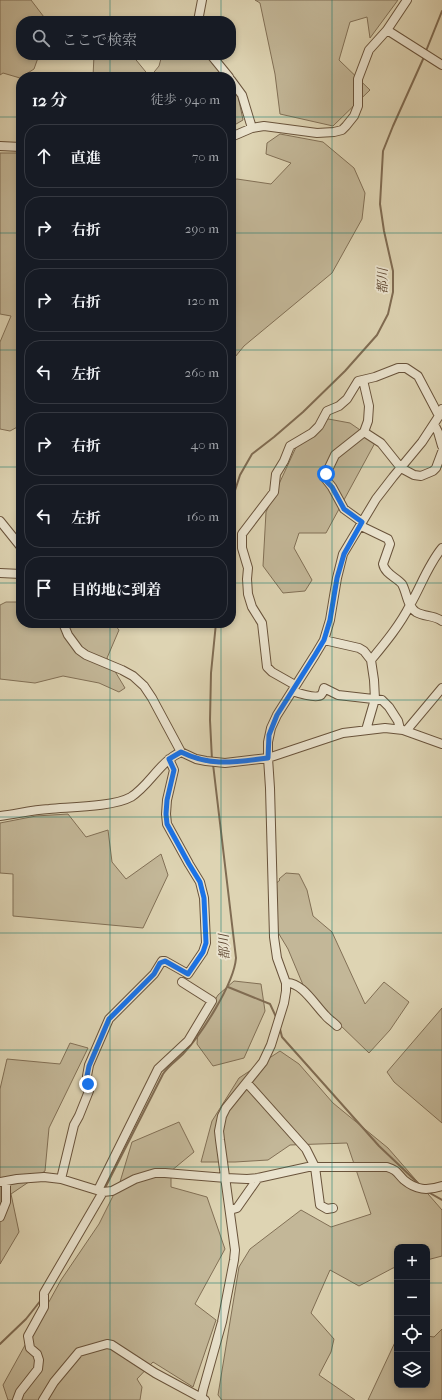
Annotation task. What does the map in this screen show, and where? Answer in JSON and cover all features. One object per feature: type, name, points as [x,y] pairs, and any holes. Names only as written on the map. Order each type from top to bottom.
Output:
[{"type":"street","points":[[199,16],[202,0]]},
{"type":"street","points":[[236,135],[252,128],[264,126],[317,133],[342,130],[354,116],[358,106],[358,79],[369,50],[387,30],[407,0]]},
{"type":"street","points":[[387,30],[442,65]]},
{"type":"street","points":[[215,60],[225,72]]},
{"type":"street","points":[[236,87],[242,96],[252,128]]},
{"type":"street","points":[[0,146],[16,147]]},
{"type":"street","points":[[43,1400],[54,1382],[79,1352],[107,1344],[112,1345],[155,1373],[203,1399],[222,1322],[235,1250],[220,1140],[220,1124],[226,1108],[263,1062],[271,1045],[284,1003],[286,983],[277,958],[274,937],[268,742],[271,728],[277,715],[293,688],[324,640],[330,620],[337,578],[344,554],[388,482],[422,442],[441,413],[418,376],[406,368],[398,368],[375,377],[358,381],[347,399],[339,406],[327,411],[319,426],[312,433],[290,446],[284,461],[276,474],[274,492],[242,534],[242,548],[248,568],[246,579],[248,594],[252,607],[262,623],[267,667],[293,688],[310,696],[318,696],[324,688],[338,695],[382,700],[389,707],[403,730]]},
{"type":"street","points":[[363,380],[369,406],[368,421],[364,432],[335,455],[326,474],[327,482],[332,487],[344,509],[362,524],[388,539],[390,544],[383,568],[403,586],[410,606],[417,613],[436,617],[442,621]]},
{"type":"street","points":[[434,424],[442,446]]},
{"type":"street","points":[[364,432],[381,443],[401,468],[414,475],[421,476],[439,468],[442,452]]},
{"type":"street","points":[[0,521],[16,541]]},
{"type":"street","points":[[371,660],[389,638],[410,606],[431,563],[442,548]]},
{"type":"street","points":[[0,572],[16,574]]},
{"type":"street","points":[[65,628],[68,635],[79,650],[86,655],[133,676],[144,686],[181,752],[196,759],[217,762],[268,758],[308,746],[334,736],[385,728],[403,730],[442,744]]},
{"type":"street","points":[[324,640],[359,648],[364,651],[371,660],[375,699],[366,730]]},
{"type":"street","points":[[403,730],[442,688]]},
{"type":"street","points":[[0,816],[46,809],[108,804],[121,801],[129,798],[142,788],[169,759],[181,752]]},
{"type":"street","points":[[61,1179],[74,1125],[89,1091],[87,1076],[89,1066],[109,1019],[154,974],[162,961],[165,961],[188,974],[203,952],[206,943],[204,898],[200,882],[167,824],[167,800],[174,770],[169,759]]},
{"type":"street","points":[[17,1400],[20,1392],[38,1369],[40,1360],[37,1354],[30,1348],[28,1336],[44,1307],[44,1293],[100,1191],[158,1069],[188,1041],[212,1001],[182,982]]},
{"type":"street","points":[[286,983],[290,982],[302,989],[325,1016],[337,1026]]},
{"type":"street","points":[[247,1083],[306,1148],[315,1167],[320,1206],[327,1209],[333,1208]]},
{"type":"street","points":[[0,1217],[6,1202],[3,1182],[17,1179],[44,1177],[61,1179],[100,1191],[112,1191],[135,1179],[155,1173],[226,1178],[258,1178],[308,1167],[387,1167],[398,1172],[403,1179],[421,1190],[442,1186]]},
{"type":"street","points":[[230,1210],[237,1208],[258,1178]]},
{"type":"shaded area","points":[[0,0],[31,0],[43,16],[16,16],[16,60],[37,60],[34,69],[29,72],[16,72],[16,77],[3,73],[0,75]]},
{"type":"shaded area","points":[[255,0],[398,0],[370,38],[367,17],[350,22],[339,60],[370,90],[333,126],[280,114],[275,74],[260,3]]},
{"type":"shaded area","points":[[94,60],[136,60],[146,72],[93,72]]},
{"type":"shaded area","points":[[161,60],[215,60],[225,72],[154,72],[159,66]]},
{"type":"shaded area","points":[[236,86],[243,120],[236,124]]},
{"type":"shaded area","points":[[280,134],[323,142],[354,168],[365,193],[362,219],[332,273],[244,346],[236,356],[236,179],[271,184],[291,163],[266,154],[267,143]]},
{"type":"shaded area","points":[[0,153],[16,153],[16,428],[10,431],[0,429],[0,342],[11,316],[0,314]]},
{"type":"shaded area","points":[[323,418],[350,423],[376,441],[326,533],[299,533],[294,548],[312,580],[305,591],[283,593],[263,566],[266,512],[298,443]]},
{"type":"shaded area","points":[[6,602],[16,602],[16,628],[117,628],[119,630],[107,658],[125,688],[119,692],[99,683],[63,676],[35,683],[0,679],[0,605]]},
{"type":"shaded area","points":[[68,814],[86,837],[108,830],[112,862],[126,879],[161,854],[168,875],[143,928],[13,916],[13,874],[0,873],[0,823],[36,816]]},
{"type":"shaded area","points":[[286,873],[299,874],[307,890],[313,916],[332,932],[365,1004],[384,982],[409,1002],[390,1030],[369,1053],[306,992],[288,949],[276,929],[273,886]]},
{"type":"shaded area","points":[[234,981],[261,984],[265,1011],[244,1058],[213,1066],[197,1044],[198,1028],[218,995]]},
{"type":"shaded area","points":[[442,1008],[442,1123],[394,1082],[387,1072]]},
{"type":"shaded area","points":[[70,1043],[88,1048],[49,1128],[45,1171],[11,1194],[19,1232],[0,1264],[0,1089],[7,1059],[60,1064]]},
{"type":"shaded area","points":[[280,1051],[299,1064],[333,1103],[388,1148],[442,1210],[442,1256],[430,1259],[430,1244],[394,1244],[394,1268],[359,1286],[330,1270],[311,1313],[334,1339],[331,1352],[319,1375],[355,1400],[222,1400],[218,1395],[239,1267],[250,1249],[301,1210],[331,1227],[371,1214],[347,1143],[290,1145],[268,1160],[201,1162],[212,1121],[239,1078]]},
{"type":"shaded area","points":[[179,1122],[194,1152],[171,1171],[171,1187],[207,1197],[225,1249],[195,1304],[216,1320],[193,1387],[153,1362],[137,1379],[142,1387],[140,1400],[8,1400],[3,1385],[61,1280],[99,1224],[120,1182],[132,1142]]},
{"type":"shaded area","points":[[442,1329],[442,1400],[368,1400],[394,1344],[394,1388],[430,1388],[430,1336],[434,1337]]},
{"type":"waterway","name":"都川","points":[[426,51],[442,11]]},
{"type":"waterway","name":"都川","points":[[236,487],[240,475],[252,454],[303,412],[345,371],[377,335],[388,314],[393,292],[393,271],[384,231],[380,204],[383,151],[424,57]]},
{"type":"waterway","name":"都川","points":[[212,760],[210,720],[211,673],[216,628]]},
{"type":"waterway","points":[[104,1190],[163,1074],[199,1035],[216,1009],[234,969],[236,958],[213,764]]},
{"type":"waterway","name":"都川","points":[[228,987],[270,1004],[277,1019]]},
{"type":"waterway","name":"都川","points":[[280,1029],[282,1037],[379,1146],[420,1185]]},
{"type":"waterway","name":"都川","points":[[428,1192],[442,1200]]},
{"type":"waterway","points":[[0,1344],[26,1319],[41,1300]]},
{"type":"route","points":[[88,1084],[87,1076],[89,1066],[109,1019],[154,974],[162,961],[165,961],[188,974],[203,952],[206,943],[206,935],[203,890],[167,824],[167,800],[174,770],[169,759],[181,752],[196,759],[225,763],[268,758],[269,735],[277,715],[324,640],[330,620],[340,564],[362,522],[344,509],[341,505],[332,487],[327,482],[326,474]]}]
